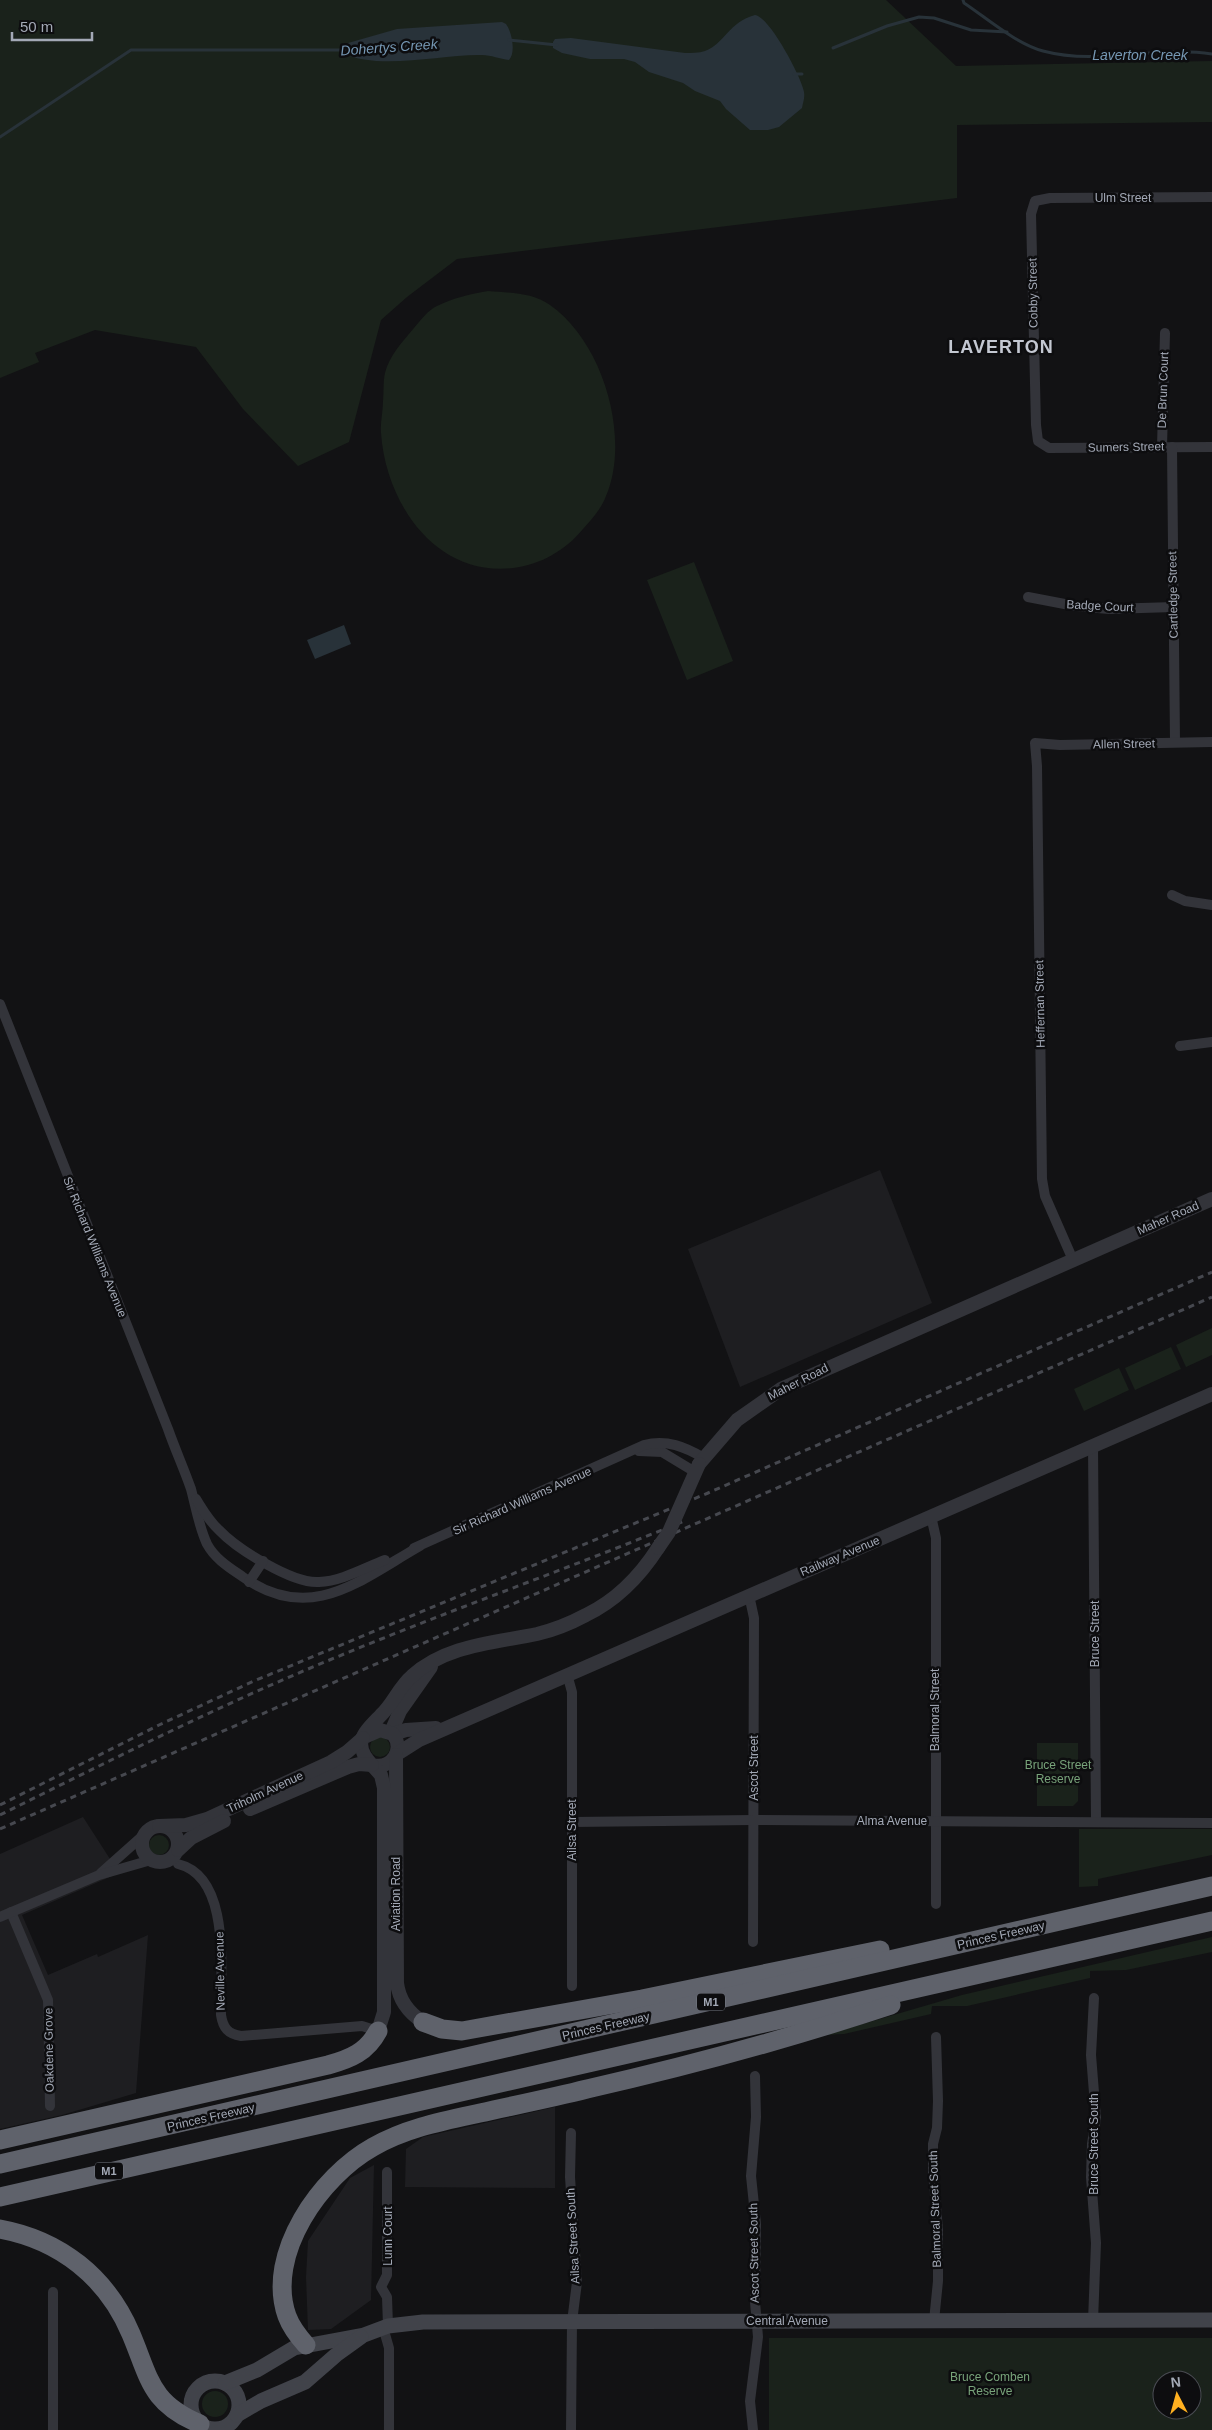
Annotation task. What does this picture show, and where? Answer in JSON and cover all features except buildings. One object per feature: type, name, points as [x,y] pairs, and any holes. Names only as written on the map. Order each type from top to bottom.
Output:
[{"type":"highway","name":"Princes Freeway","points":[[0,2164],[1212,1886]]},
{"type":"highway","points":[[424,2022],[442,2029],[462,2031],[642,1999],[812,1963],[1155,1899]]},
{"type":"highway","name":"M1","points":[[0,2197],[1212,1921]]},
{"type":"highway","points":[[306,2345],[289,2321],[282,2297],[284,2276],[294,2236],[308,2210],[331,2179],[372,2147],[421,2127],[642,2076],[823,2027],[985,1973]]},
{"type":"highway","points":[[0,2140],[334,2064],[362,2052],[369,2045],[378,2030]]},
{"type":"highway","points":[[0,2228],[49,2243],[65,2252],[91,2273],[124,2319],[147,2376],[158,2395],[179,2414],[202,2426]]},
{"type":"main road","name":"Central Avenue","points":[[225,2383],[257,2370],[287,2351],[306,2345],[364,2335],[385,2327],[423,2322],[1212,2320]]},
{"type":"main road","name":"Central Avenue","points":[[235,2421],[309,2380],[336,2355],[364,2335]]},
{"type":"main road","points":[[306,2345],[313,2356],[314,2365],[309,2380]]},
{"type":"main road","points":[[215,2381],[225,2383],[233,2389],[238,2397],[239,2406],[235,2421],[220,2428],[202,2426],[192,2411],[194,2394],[206,2383],[215,2381]]},
{"type":"street","name":"Ulm Street","points":[[1035,202],[1050,198],[1212,198]]},
{"type":"street","name":"Cobby Street","points":[[1035,202],[1032,214],[1036,425],[1037,437],[1041,444]]},
{"type":"street","name":"De Brun Court","points":[[1165,332],[1167,447]]},
{"type":"street","name":"Sumers Street","points":[[1041,444],[1049,448],[1212,447]]},
{"type":"street","name":"Cartledge Street","points":[[1167,447],[1174,607],[1174,742]]},
{"type":"street","name":"Badge Court","points":[[1028,597],[1075,606],[1109,609],[1174,607]]},
{"type":"street","name":"Allen Street","points":[[1035,743],[1060,745],[1212,742]]},
{"type":"street","name":"Heffernan Street","points":[[1035,743],[1038,766],[1042,1179],[1045,1196],[1073,1260]]},
{"type":"street","points":[[1172,895],[1185,901],[1212,905]]},
{"type":"street","name":"Sir Richard Williams Avenue","points":[[0,1004],[191,1490],[201,1528],[210,1549],[229,1568],[249,1582],[268,1591],[294,1598],[322,1598],[342,1590],[420,1546]]},
{"type":"street","points":[[1180,1046],[1212,1042]]},
{"type":"street","name":"Maher Road","points":[[363,1738],[367,1728],[384,1713],[408,1680],[435,1662],[464,1648],[550,1631],[587,1615],[627,1587],[643,1570],[671,1527],[697,1466],[737,1420],[781,1389],[1212,1199]]},
{"type":"street","name":"Railway Avenue","points":[[396,1755],[419,1740],[567,1674],[1212,1394]]},
{"type":"street","name":"Sir Richard Williams Avenue","points":[[191,1490],[216,1528],[233,1542],[301,1580],[324,1582],[344,1577],[420,1546],[644,1445],[664,1442],[679,1446],[697,1466]]},
{"type":"street","name":"Bruce Street","points":[[1093,1445],[1096,1822]]},
{"type":"street","name":"Sir Richard Williams Avenue","points":[[624,1455],[641,1451],[662,1452],[697,1466]]},
{"type":"street","name":"Balmoral Street","points":[[931,1516],[936,1538],[936,1904]]},
{"type":"street","points":[[249,1582],[263,1560]]},
{"type":"street","name":"Ascot Street","points":[[749,1594],[754,1618],[753,1942]]},
{"type":"street","name":"Maher Road","points":[[392,1733],[400,1711],[435,1662]]},
{"type":"street","name":"Ailsa Street","points":[[567,1674],[572,1692],[572,1986]]},
{"type":"street","name":"Railway Avenue","points":[[392,1733],[434,1728],[468,1719]]},
{"type":"street","points":[[380,1730],[392,1733],[397,1741],[396,1755],[387,1765],[373,1766],[362,1753],[363,1738],[380,1730]]},
{"type":"street","name":"Triholm Avenue","points":[[153,1829],[186,1825],[216,1815],[331,1762],[347,1752],[363,1738]]},
{"type":"street","name":"Aviation Road","points":[[378,2030],[384,2012],[383,1957],[396,1755]]},
{"type":"street","name":"Triholm Avenue","points":[[151,1860],[165,1862],[177,1856],[206,1829],[291,1791],[352,1766],[373,1766]]},
{"type":"street","name":"Aviation Road","points":[[373,1766],[379,1771],[384,1784],[391,1850],[396,1976],[400,1997],[410,2011],[424,2022]]},
{"type":"street","name":"Alma Avenue","points":[[572,1822],[753,1820],[1212,1823]]},
{"type":"street","points":[[99,1875],[153,1829],[165,1827],[175,1833],[179,1844],[177,1856]]},
{"type":"street","points":[[0,1917],[99,1875],[151,1860],[145,1854],[142,1845],[153,1829]]},
{"type":"street","name":"Neville Avenue","points":[[177,1856],[194,1870],[203,1881],[218,1913],[221,2015],[225,2029],[241,2036],[362,2026],[378,2030]]},
{"type":"street","name":"Oakdene Grove","points":[[11,1912],[48,2000],[50,2106]]},
{"type":"street","points":[[383,1957],[396,1950]]},
{"type":"street","name":"Bruce Street South","points":[[1093,2321],[1096,2243],[1091,2168],[1096,2118],[1091,2055],[1094,1998]]},
{"type":"street","name":"Balmoral Street South","points":[[934,2321],[938,2281],[938,2230],[933,2172],[933,2144],[937,2128],[938,2101],[936,2037]]},
{"type":"street","name":"Ascot Street South","points":[[753,2430],[750,2401],[757,2347],[758,2321],[755,2302],[756,2224],[751,2176],[756,2117],[755,2076]]},
{"type":"street","name":"Ailsa Street South","points":[[571,2133],[570,2177],[577,2282],[572,2322],[572,2430]]},
{"type":"street","name":"Lunn Court","points":[[385,2327],[387,2296],[381,2287],[388,2275],[387,2172]]},
{"type":"street","points":[[53,2292],[53,2430]]},
{"type":"street","points":[[385,2327],[388,2348],[389,2430]]},
{"type":"shaded area","points":[[880,1170],[932,1303],[740,1387],[688,1249]]},
{"type":"shaded area","points":[[83,1817],[119,1873],[22,1915],[48,1975],[97,1954],[98,1957],[148,1935],[136,2093],[62,2115],[0,2129],[0,1854]]},
{"type":"shaded area","points":[[555,2107],[555,2188],[405,2187],[406,2149],[423,2137]]},
{"type":"shaded area","points":[[374,2165],[371,2300],[331,2329],[308,2330],[306,2277],[308,2241],[350,2178]]},
{"type":"green space","points":[[0,0],[886,0],[956,66],[1212,61],[1212,122],[957,125],[957,198],[457,259],[407,297],[381,320],[349,442],[298,466],[243,409],[196,347],[95,330],[35,353],[39,362],[0,378]]},
{"type":"green space","points":[[488,291],[520,294],[536,298],[550,305],[569,321],[585,342],[598,366],[607,392],[613,419],[615,446],[613,472],[606,496],[593,518],[569,544],[552,555],[533,564],[513,568],[485,568],[461,561],[439,548],[420,530],[405,509],[393,485],[385,460],[381,433],[384,376],[397,349],[427,313],[434,308],[455,299]]},
{"type":"green space","points":[[694,562],[733,661],[687,680],[647,580]]},
{"type":"green space","points":[[1212,1328],[1212,1355],[1186,1367],[1176,1345]]},
{"type":"green space","points":[[1171,1347],[1181,1369],[1135,1390],[1125,1368]]},
{"type":"green space","points":[[1119,1368],[1129,1390],[1084,1411],[1074,1389]]},
{"type":"green space","points":[[376,1737],[384,1737],[390,1743],[390,1751],[384,1757],[376,1757],[370,1751],[370,1743]]},
{"type":"green space","name":"Bruce Street Reserve","points":[[1037,1743],[1078,1743],[1078,1801],[1073,1806],[1037,1806]]},
{"type":"green space","points":[[1079,1829],[1212,1829],[1212,1855],[1098,1879],[1098,1886],[1079,1887]]},
{"type":"green space","points":[[159,1835],[166,1838],[169,1845],[166,1852],[159,1855],[152,1852],[149,1845],[152,1838]]},
{"type":"green space","points":[[1212,1937],[1212,1952],[1126,1970],[1090,1971],[1090,1978],[967,2006],[932,2006],[931,2014],[844,2034],[825,2035],[962,1995]]},
{"type":"green space","name":"Bruce Comben Reserve","points":[[769,2338],[1212,2338],[1212,2430],[769,2430]]},
{"type":"green space","points":[[215,2391],[224,2395],[228,2404],[224,2413],[215,2417],[206,2413],[202,2404],[206,2395]]},
{"type":"water","points":[[755,15],[768,25],[776,36],[797,74],[804,92],[802,108],[779,127],[768,130],[750,130],[726,109],[720,101],[695,91],[683,83],[649,72],[635,62],[624,59],[590,59],[562,53],[553,48],[555,39],[571,38],[685,53],[700,52],[712,48],[739,23]]},
{"type":"water","points":[[502,22],[506,24],[511,37],[513,48],[509,60],[482,55],[466,55],[375,61],[342,53],[341,49],[348,43],[397,29]]},
{"type":"water","points":[[344,625],[351,644],[315,659],[307,640]]},
{"type":"waterway","name":"Laverton Creek","points":[[963,0],[964,3],[1012,37],[1043,51],[1085,57],[1170,52],[1212,54]]},
{"type":"waterway","name":"Dohertys Creek","points":[[833,48],[887,26],[919,17],[934,18],[971,30],[1007,32]]},
{"type":"waterway","name":"Dohertys Creek","points":[[509,40],[557,45]]},
{"type":"waterway","name":"Dohertys Creek","points":[[0,137],[131,50],[345,50]]},
{"type":"waterway","name":"Dohertys Creek","points":[[794,74],[802,74]]},
{"type":"railway","points":[[0,1805],[159,1725],[254,1681],[708,1493],[1212,1272]]},
{"type":"railway","points":[[0,1829],[1212,1297]]},
{"type":"railway","points":[[0,1815],[109,1761],[294,1675],[391,1635],[684,1521]]},
{"type":"district","name":"LAVERTON","points":[[1001,347]]}]
